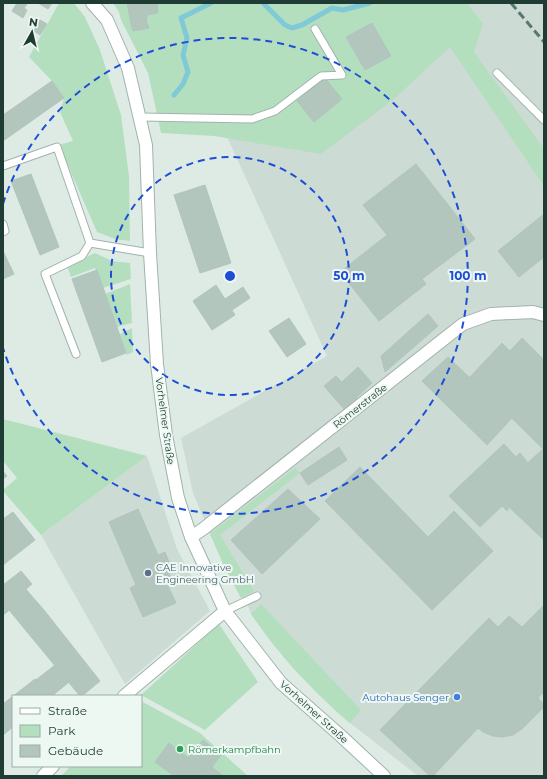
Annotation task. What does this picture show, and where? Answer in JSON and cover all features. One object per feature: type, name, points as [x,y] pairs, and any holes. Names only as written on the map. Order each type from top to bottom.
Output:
[{"type":"street","name":"Vorhelmer Straße","points":[[92,3],[107,20],[128,68],[146,145],[150,253],[157,364],[166,435],[178,498],[190,537],[225,611],[281,683],[384,776]]},
{"type":"street","name":"Römerstraße","points":[[190,537],[463,324],[491,314],[533,312],[544,315]]},
{"type":"street","points":[[125,695],[225,611]]},
{"type":"street","points":[[43,776],[52,767]]},
{"type":"lane","points":[[140,117],[252,119],[275,111],[321,76],[342,75],[315,29]]},
{"type":"lane","points":[[497,73],[544,120]]},
{"type":"lane","points":[[3,166],[57,148],[90,243]]},
{"type":"lane","points":[[3,224],[5,231],[3,232]]},
{"type":"lane","points":[[90,243],[150,253]]},
{"type":"lane","points":[[76,354],[45,274],[82,256],[90,243]]},
{"type":"lane","points":[[225,611],[257,596]]},
{"type":"shaded area","points":[[166,3],[482,24],[467,3],[544,3],[544,776],[418,776],[341,716],[292,667],[271,642],[251,614],[245,598],[241,598],[224,566],[193,493],[181,438],[327,356]]},
{"type":"shaded area","points":[[147,456],[177,549],[210,611],[125,684],[41,535]]},
{"type":"green space","points":[[59,3],[74,3],[85,17],[100,50],[121,115],[129,176],[130,241],[115,239],[97,232],[59,145],[73,141],[60,112],[64,98],[52,81],[29,57]]},
{"type":"green space","points":[[113,3],[127,3],[133,31],[149,27],[147,15],[158,13],[157,3],[467,3],[483,24],[474,52],[544,149],[544,186],[450,47],[394,99],[321,154],[214,136],[161,133],[148,73],[121,20],[119,12]]},
{"type":"green space","points":[[95,253],[112,261],[130,263],[131,279],[103,288],[95,268],[71,277],[67,266]]},
{"type":"green space","points":[[130,284],[132,323],[117,327],[105,294]]},
{"type":"green space","points":[[132,328],[133,352],[127,355],[120,334]]},
{"type":"green space","points":[[3,419],[147,456],[41,535],[3,491],[17,478],[3,461]]},
{"type":"green space","points":[[295,468],[300,473],[220,535],[254,591],[241,598],[224,566],[210,534]]},
{"type":"green space","points":[[261,604],[361,710],[350,723],[309,685],[273,644],[251,614]]},
{"type":"green space","points":[[219,624],[258,682],[205,730],[141,695]]},
{"type":"green space","name":"Römerkampfbahn","points":[[142,702],[200,733],[248,776],[61,776],[70,767],[142,767]]},
{"type":"building","points":[[17,3],[28,3],[24,8],[27,10],[23,18],[12,11]]},
{"type":"building","points":[[38,3],[52,3],[48,9]]},
{"type":"building","points":[[127,3],[157,3],[158,13],[147,15],[147,21],[131,24]]},
{"type":"building","points":[[40,20],[47,24],[40,35],[34,31]]},
{"type":"building","points":[[147,21],[149,28],[133,31],[131,24]]},
{"type":"building","points":[[372,23],[391,56],[365,70],[346,37]]},
{"type":"building","points":[[325,78],[342,99],[314,122],[297,101]]},
{"type":"building","points":[[52,81],[64,98],[3,141],[3,115]]},
{"type":"building","points":[[416,164],[475,239],[422,279],[363,205]]},
{"type":"building","points":[[31,174],[59,247],[40,255],[11,181]]},
{"type":"building","points":[[205,185],[231,263],[200,273],[174,195]]},
{"type":"building","points":[[544,214],[544,257],[519,277],[498,251]]},
{"type":"building","points":[[387,235],[426,284],[379,321],[340,272]]},
{"type":"building","points":[[3,251],[14,274],[3,279]]},
{"type":"building","points":[[97,270],[126,353],[102,362],[72,279]]},
{"type":"building","points":[[216,285],[235,315],[212,330],[193,301]]},
{"type":"building","points":[[243,287],[250,298],[232,310],[225,299]]},
{"type":"building","points":[[428,314],[438,326],[385,372],[381,356]]},
{"type":"building","points":[[289,318],[306,344],[287,357],[269,331]]},
{"type":"building","points":[[522,338],[544,360],[544,384],[510,351]]},
{"type":"building","points":[[502,343],[510,351],[477,384],[470,377]]},
{"type":"building","points":[[510,351],[544,384],[543,449],[477,384]]},
{"type":"building","points":[[448,357],[512,418],[487,445],[422,381]]},
{"type":"building","points":[[358,367],[372,383],[356,398],[342,382]]},
{"type":"building","points":[[336,376],[357,398],[344,409],[324,386]]},
{"type":"building","points":[[504,444],[515,456],[511,461],[533,485],[509,507],[507,511],[472,474]]},
{"type":"building","points":[[339,447],[347,460],[308,485],[300,473]]},
{"type":"building","points":[[544,448],[544,496],[520,470]]},
{"type":"building","points":[[520,453],[528,463],[520,470],[511,461]]},
{"type":"building","points":[[360,467],[428,537],[454,511],[493,551],[432,610],[325,501]]},
{"type":"building","points":[[3,471],[7,476],[3,479]]},
{"type":"building","points":[[472,474],[502,506],[480,527],[449,496]]},
{"type":"building","points":[[533,485],[544,496],[544,540],[509,507]]},
{"type":"building","points":[[288,489],[320,519],[262,574],[231,540]]},
{"type":"building","points":[[138,509],[158,555],[165,552],[169,562],[165,564],[171,578],[165,580],[176,603],[143,617],[130,588],[136,585],[109,522]]},
{"type":"building","points":[[13,512],[35,540],[3,565],[3,519]]},
{"type":"building","points":[[21,571],[32,584],[26,589],[30,594],[3,615],[3,585]]},
{"type":"building","points":[[30,594],[44,610],[23,627],[9,610]]},
{"type":"building","points":[[544,605],[544,692],[521,715],[500,696],[535,660],[511,638]]},
{"type":"building","points":[[44,610],[100,681],[83,695],[79,695],[23,627]]},
{"type":"building","name":"Autohaus Senger","points":[[509,616],[522,627],[511,638],[535,660],[500,696],[521,715],[538,698],[544,704],[544,707],[522,729],[513,735],[502,737],[493,736],[478,728],[433,776],[430,776],[380,730],[489,618],[498,627]]},
{"type":"building","points":[[55,665],[69,682],[53,695],[14,695]]},
{"type":"building","points":[[12,697],[12,728],[3,735],[3,704]]},
{"type":"building","points":[[203,740],[221,755],[212,767],[193,752]]},
{"type":"building","points":[[169,743],[188,758],[193,751],[207,763],[197,776],[174,776],[155,762]]},
{"type":"building","points":[[207,763],[212,767],[223,776],[197,776]]},
{"type":"waterway","points":[[174,95],[183,84],[188,72],[183,55],[187,38],[181,18],[211,3]]},
{"type":"waterway","points":[[263,3],[285,25],[292,28],[302,25],[332,8],[343,10],[370,3]]},
{"type":"railway","points":[[511,3],[544,42]]},
{"type":"place","name":"CAE Innovative Engineering GmbH","points":[[148,573]]},
{"type":"place","name":"Autohaus Senger","points":[[457,697]]},
{"type":"place","name":"Römerkampfbahn","points":[[180,749]]}]
